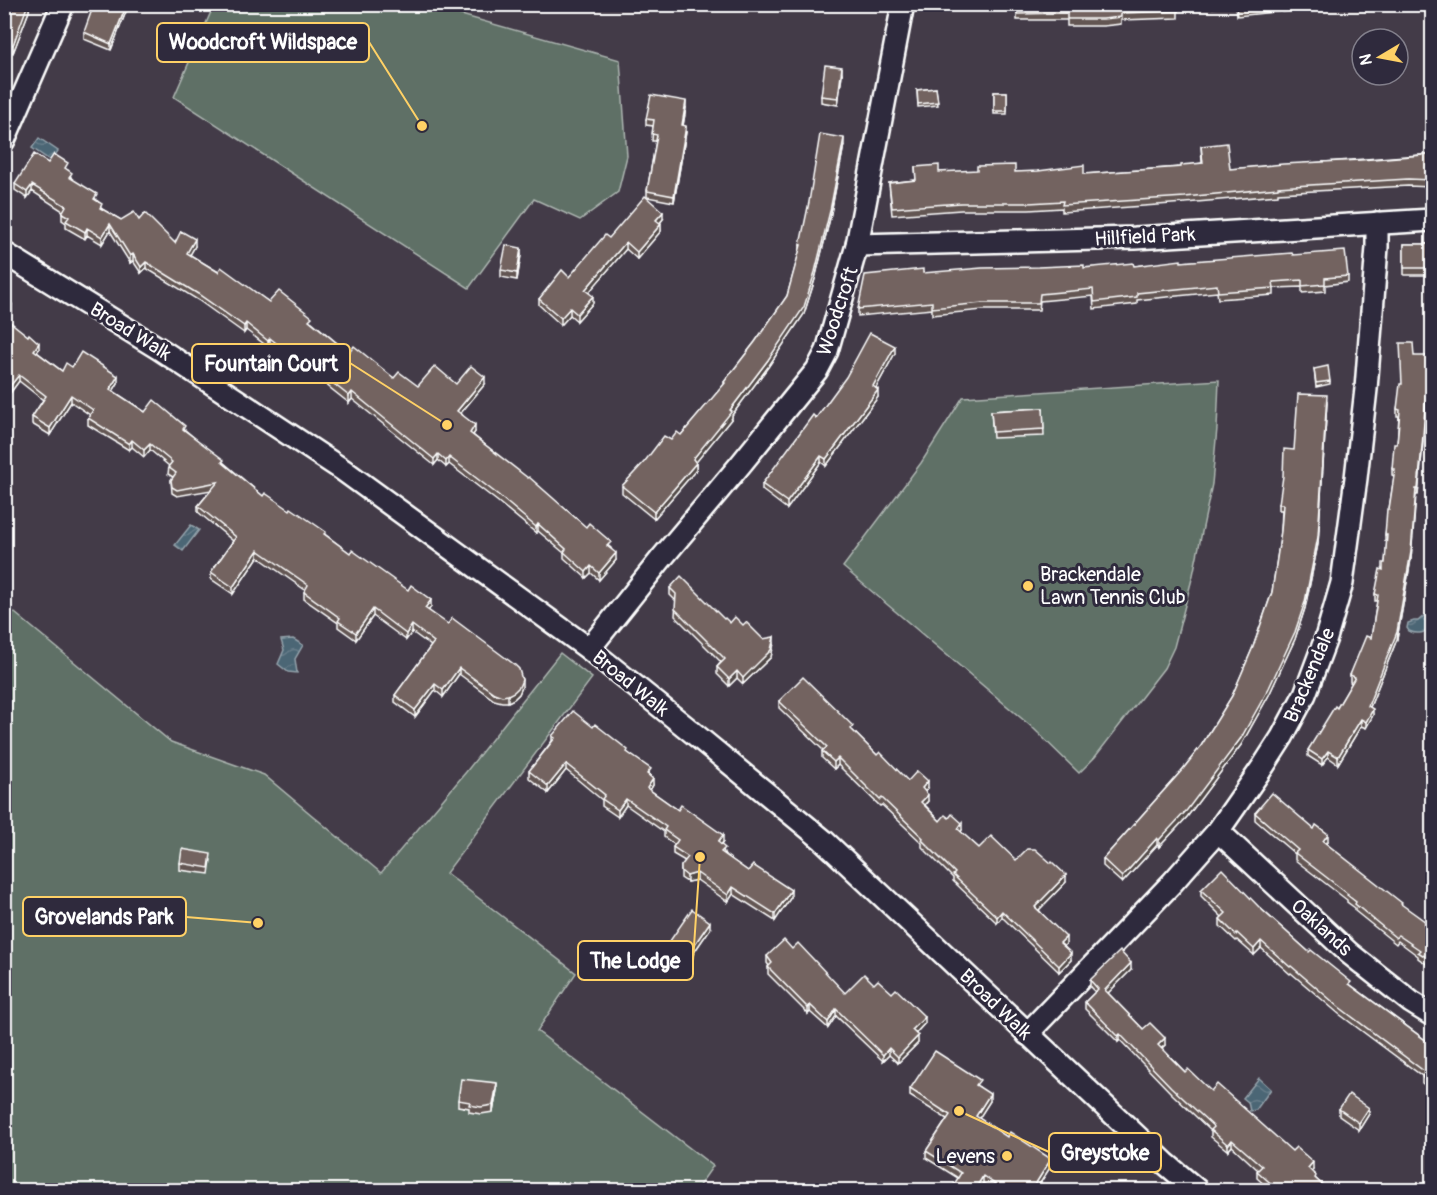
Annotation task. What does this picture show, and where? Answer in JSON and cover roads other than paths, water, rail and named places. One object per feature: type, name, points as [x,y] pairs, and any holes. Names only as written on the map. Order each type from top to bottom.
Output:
[{"type":"street","points":[[4,140],[63,4]]},
{"type":"street","name":"Woodcroft","points":[[590,649],[817,370],[827,351],[857,245],[903,4]]},
{"type":"street","name":"Hillfield Park","points":[[857,245],[1135,238],[1432,220]]},
{"type":"street","name":"Brackendale","points":[[1027,1034],[1172,883],[1218,831],[1276,747],[1305,694],[1326,638],[1342,583],[1366,389],[1377,223]]},
{"type":"street","name":"Broad Walk","points":[[4,253],[158,348],[343,470],[590,649],[823,840],[1027,1034],[1197,1191]]},
{"type":"street","name":"Oaklands","points":[[1218,831],[1349,953],[1411,1002],[1432,1015]]},
{"type":"water","points":[[39,138],[58,151],[51,161],[32,148]]},
{"type":"water","points":[[191,525],[199,530],[183,551],[175,545]]},
{"type":"water","points":[[1429,614],[1432,615],[1430,629],[1418,633],[1409,631],[1408,623],[1418,621]]},
{"type":"water","points":[[293,639],[303,645],[295,659],[297,673],[288,672],[278,664],[284,650],[281,640]]},
{"type":"water","points":[[1259,1078],[1271,1089],[1256,1110],[1250,1111],[1248,1102],[1243,1098]]},
{"type":"place","name":"Woodcroft Wildspace","points":[[422,126]]},
{"type":"place","name":"Fountain Court","points":[[447,425]]},
{"type":"place","name":"Brackendale Lawn Tennis Club","points":[[1028,586]]},
{"type":"place","name":"The Lodge","points":[[700,857]]},
{"type":"place","name":"Grovelands Park","points":[[258,923]]},
{"type":"place","name":"Greystoke","points":[[959,1111]]},
{"type":"place","name":"Levens","points":[[1007,1156]]}]
